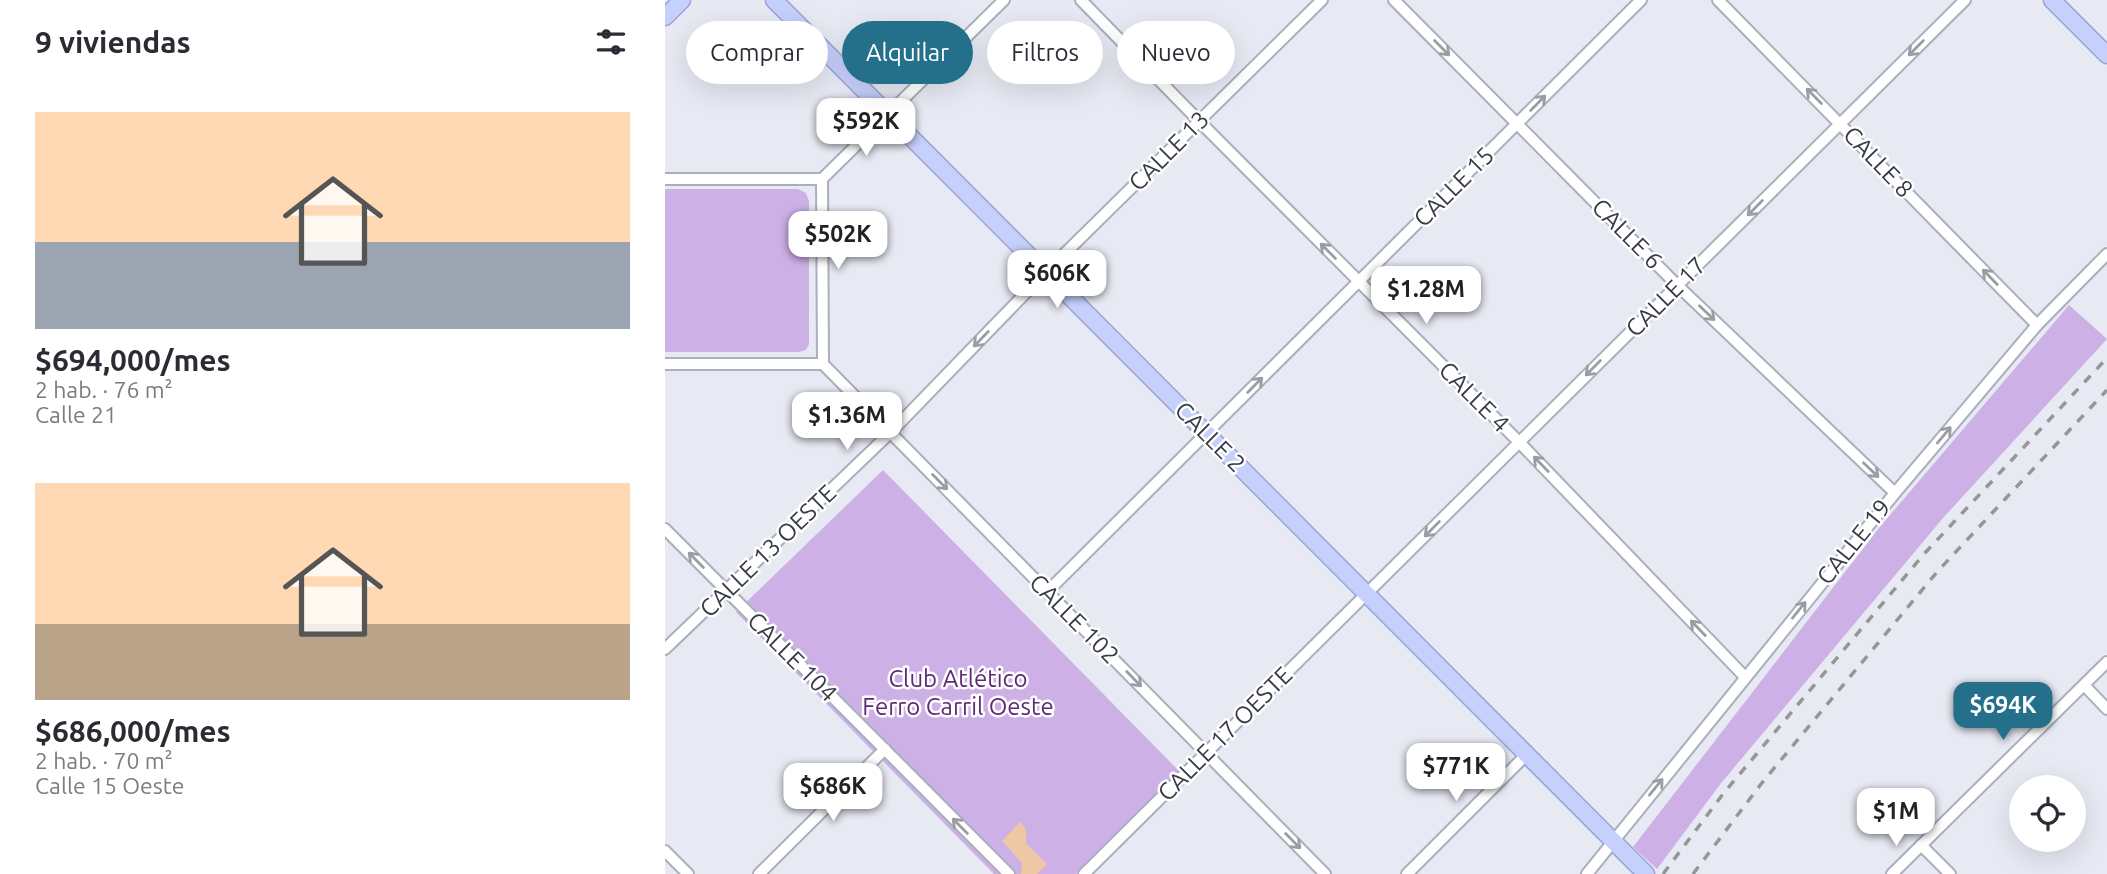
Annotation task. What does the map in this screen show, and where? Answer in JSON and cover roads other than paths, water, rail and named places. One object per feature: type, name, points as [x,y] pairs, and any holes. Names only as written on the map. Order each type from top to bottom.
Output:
[{"type":"street","points":[[665,17],[682,0]]},
{"type":"street","name":"CALLE 2","points":[[773,0],[1646,874]]},
{"type":"street","points":[[665,179],[822,179],[1003,0]]},
{"type":"street","name":"CALLE 4","points":[[1081,0],[1358,282],[1520,442],[1745,677]]},
{"type":"street","name":"CALLE 13","points":[[1046,272],[1322,0]]},
{"type":"street","name":"CALLE 6","points":[[1394,0],[1677,285],[1895,493]]},
{"type":"street","name":"CALLE 15","points":[[1048,591],[1641,0]]},
{"type":"street","name":"CALLE 8","points":[[1718,0],[2037,325]]},
{"type":"street","name":"CALLE 17","points":[[1366,593],[1965,0]]},
{"type":"street","points":[[2052,0],[2107,55]]},
{"type":"street","points":[[665,364],[823,364],[822,179]]},
{"type":"street","name":"CALLE 19","points":[[1587,874],[1895,493],[2037,325],[2107,254]]},
{"type":"street","name":"CALLE 13 OESTE","points":[[665,649],[891,432],[1046,272]]},
{"type":"street","name":"CALLE 102","points":[[823,364],[1325,874]]},
{"type":"street","name":"CALLE 104","points":[[665,528],[1009,874]]},
{"type":"street","name":"CALLE 17 OESTE","points":[[1084,874],[1366,593]]},
{"type":"street","points":[[1892,874],[2107,662]]},
{"type":"street","points":[[2084,685],[2107,709]]},
{"type":"street","points":[[759,874],[885,749]]},
{"type":"street","points":[[1406,874],[1527,754]]},
{"type":"street","points":[[1921,845],[1949,874]]},
{"type":"street","points":[[665,851],[688,874]]},
{"type":"railway","points":[[1663,874],[1723,794],[1924,554],[2107,358]]},
{"type":"railway","points":[[1693,874],[1761,784],[1937,572],[2107,390]]},
{"type":"park label","name":"Club Atlético Ferro Carril Oeste","points":[[958,693]]}]
